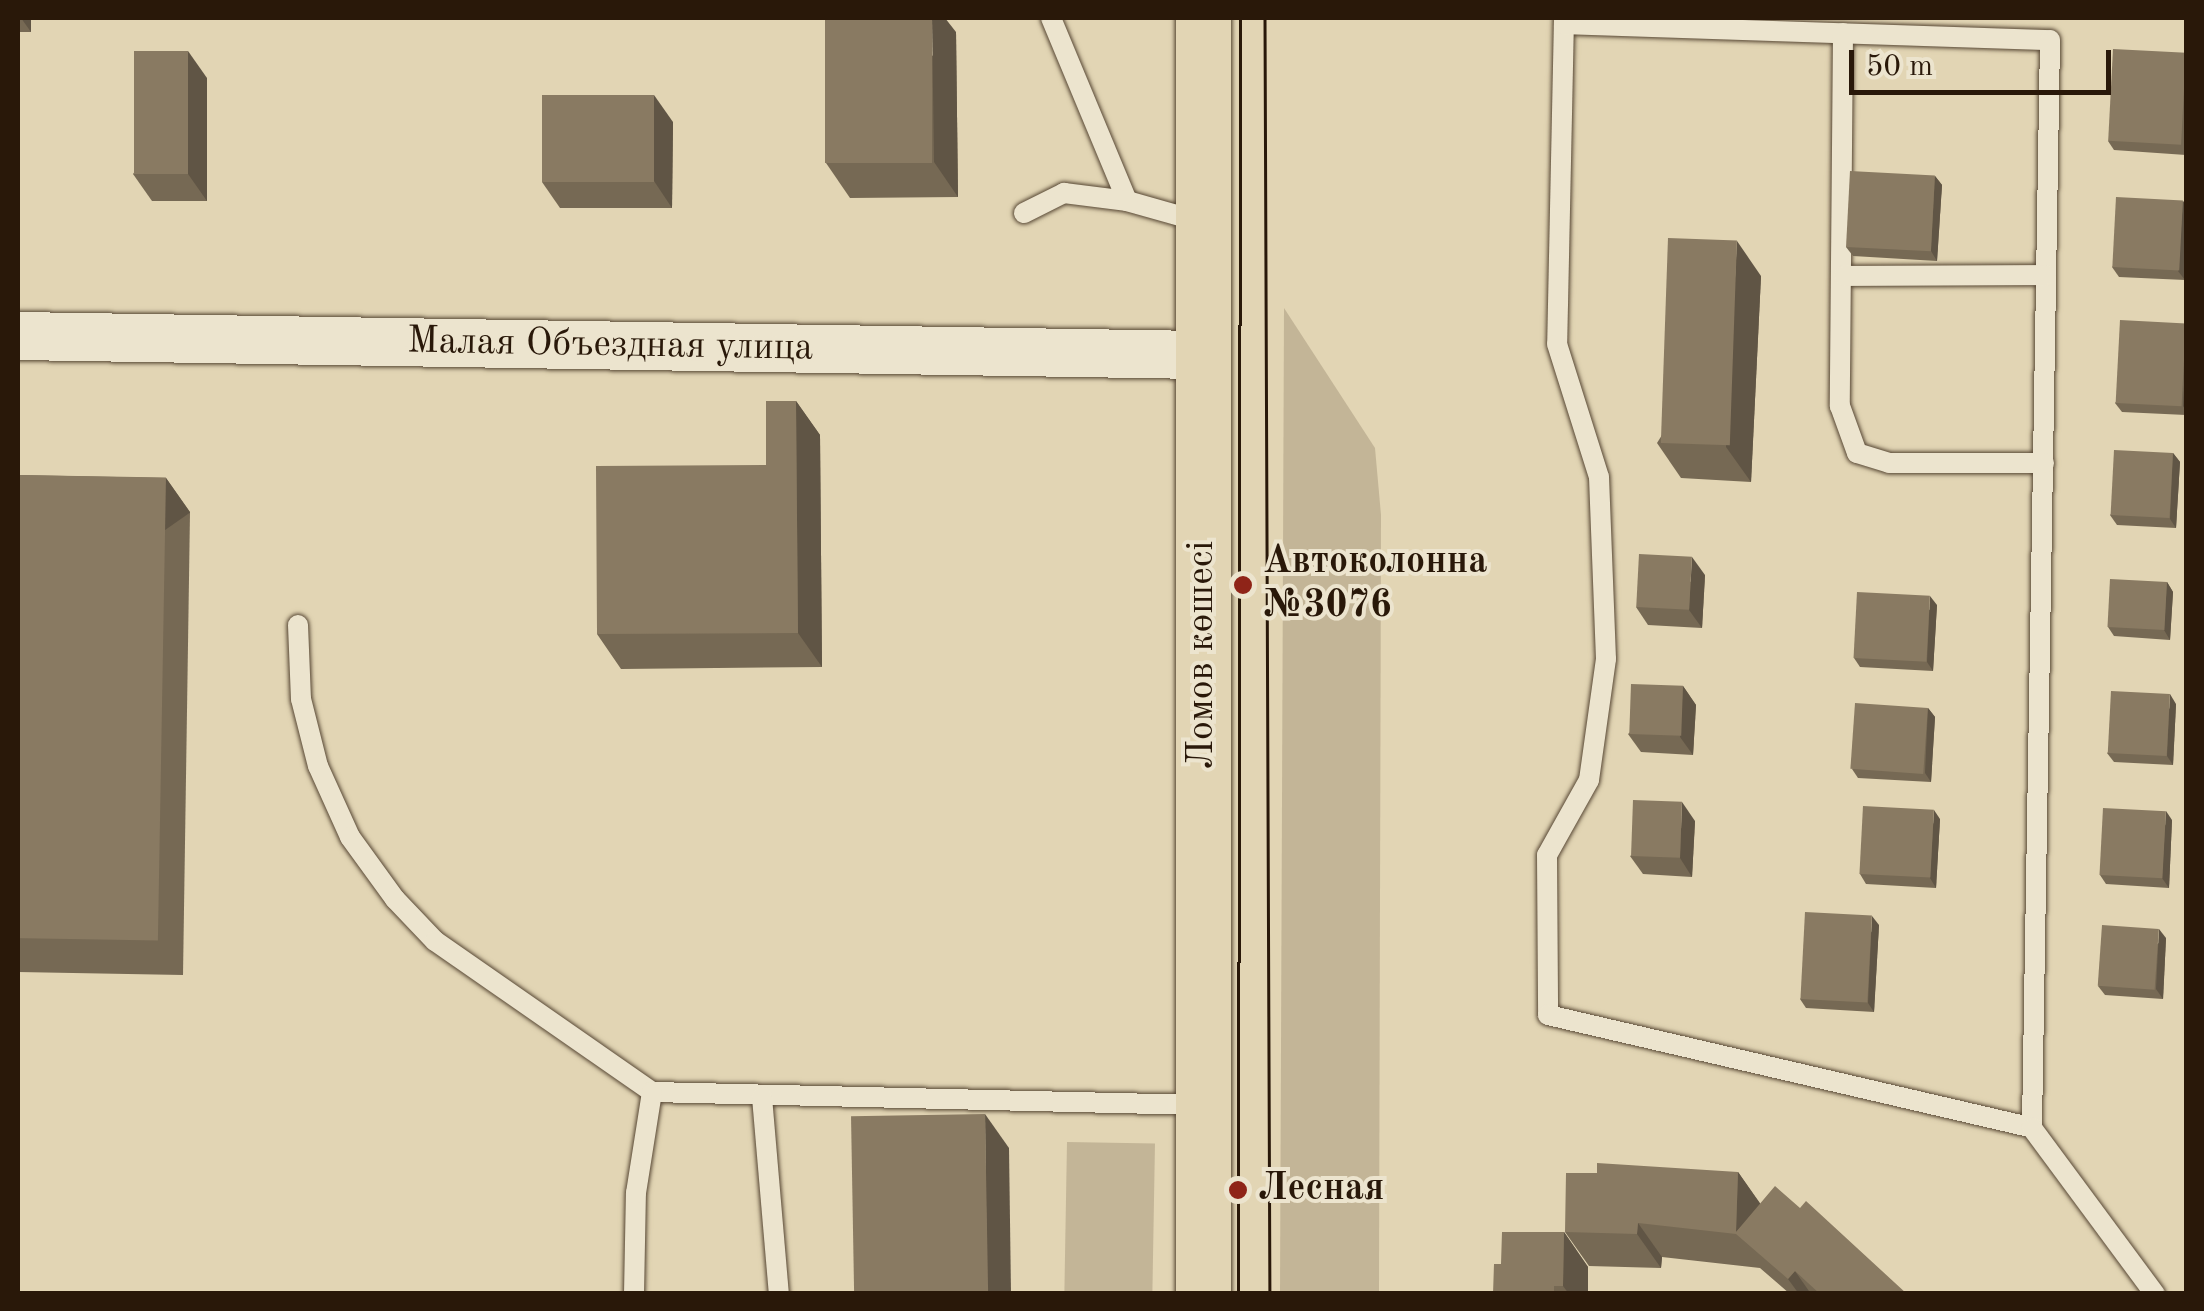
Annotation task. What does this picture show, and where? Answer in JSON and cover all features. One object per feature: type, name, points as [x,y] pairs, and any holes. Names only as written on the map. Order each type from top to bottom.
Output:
[{"type":"main road","name":"Ломов көшесі","points":[[1203,18],[1203,1294]]},
{"type":"street","name":"Малая Объездная улица","points":[[18,336],[1202,356]]},
{"type":"lane","points":[[1050,18],[1127,201]]},
{"type":"lane","points":[[2032,1128],[1548,1014],[1546,855],[1589,780],[1606,659],[1599,477],[1557,344],[1564,21],[2050,40],[2032,1128],[2155,1294]]},
{"type":"lane","points":[[1843,33],[1840,406],[1857,454],[1889,463],[2044,462]]},
{"type":"lane","points":[[1024,213],[1064,193],[1127,201],[1204,223]]},
{"type":"lane","points":[[1844,276],[2046,275]]},
{"type":"lane","points":[[298,625],[300,699],[318,766],[350,837],[395,900],[435,941],[652,1092],[1203,1105]]},
{"type":"lane","points":[[634,1294],[636,1193],[652,1092]]},
{"type":"lane","points":[[762,1096],[778,1294]]},
{"type":"shaded area","points":[[1284,308],[1375,448],[1381,515],[1379,1293],[1280,1293]]},
{"type":"shaded area","points":[[1067,1142],[1155,1144],[1152,1294],[1064,1293]]},
{"type":"building","points":[[825,18],[932,18],[932,163],[825,163]]},
{"type":"building","points":[[2113,49],[2186,53],[2181,145],[2108,141]]},
{"type":"building","points":[[134,51],[188,51],[188,174],[134,174]]},
{"type":"building","points":[[542,95],[654,95],[654,182],[542,182]]},
{"type":"building","points":[[1850,171],[1935,175],[1931,251],[1846,247]]},
{"type":"building","points":[[2116,197],[2183,201],[2179,270],[2112,267]]},
{"type":"building","points":[[1668,238],[1737,240],[1730,445],[1661,443]]},
{"type":"building","points":[[2120,320],[2186,323],[2182,406],[2116,403]]},
{"type":"building","points":[[766,401],[796,401],[798,633],[597,634],[596,466],[766,465]]},
{"type":"building","points":[[2114,450],[2173,453],[2170,518],[2111,515]]},
{"type":"building","points":[[18,475],[166,478],[158,941],[18,938]]},
{"type":"building","points":[[1639,554],[1692,557],[1689,610],[1636,607]]},
{"type":"building","points":[[2110,579],[2167,582],[2164,630],[2107,627]]},
{"type":"building","points":[[1857,592],[1930,596],[1926,662],[1854,658]]},
{"type":"building","points":[[1631,684],[1683,686],[1681,736],[1629,734]]},
{"type":"building","points":[[2111,691],[2170,694],[2167,756],[2108,753]]},
{"type":"building","points":[[1855,703],[1928,708],[1923,774],[1850,769]]},
{"type":"building","points":[[1633,800],[1682,802],[1680,858],[1631,856]]},
{"type":"building","points":[[1863,806],[1934,810],[1930,878],[1859,874]]},
{"type":"building","points":[[2103,808],[2166,811],[2162,878],[2099,875]]},
{"type":"building","points":[[1805,912],[1872,916],[1867,1002],[1800,999]]},
{"type":"building","points":[[2102,925],[2159,929],[2155,990],[2098,986]]},
{"type":"building","points":[[985,1114],[988,1294],[854,1294],[851,1116]]},
{"type":"building","points":[[1597,1163],[1738,1172],[1736,1232],[1775,1186],[1800,1208],[1806,1201],[1907,1294],[1820,1294],[1795,1271],[1788,1279],[1736,1234],[1638,1223],[1637,1234],[1565,1232],[1566,1173],[1597,1173]]},
{"type":"building","points":[[1502,1232],[1564,1232],[1563,1286],[1554,1286],[1554,1294],[1493,1294],[1494,1264],[1501,1264]]},
{"type":"tram line","points":[[1238,1294],[1240,18]]},
{"type":"tram line","points":[[1265,18],[1270,1294]]},
{"type":"place","name":"Автоколонна №3076","points":[[1243,585]]},
{"type":"place","name":"Лесная","points":[[1238,1190]]}]
